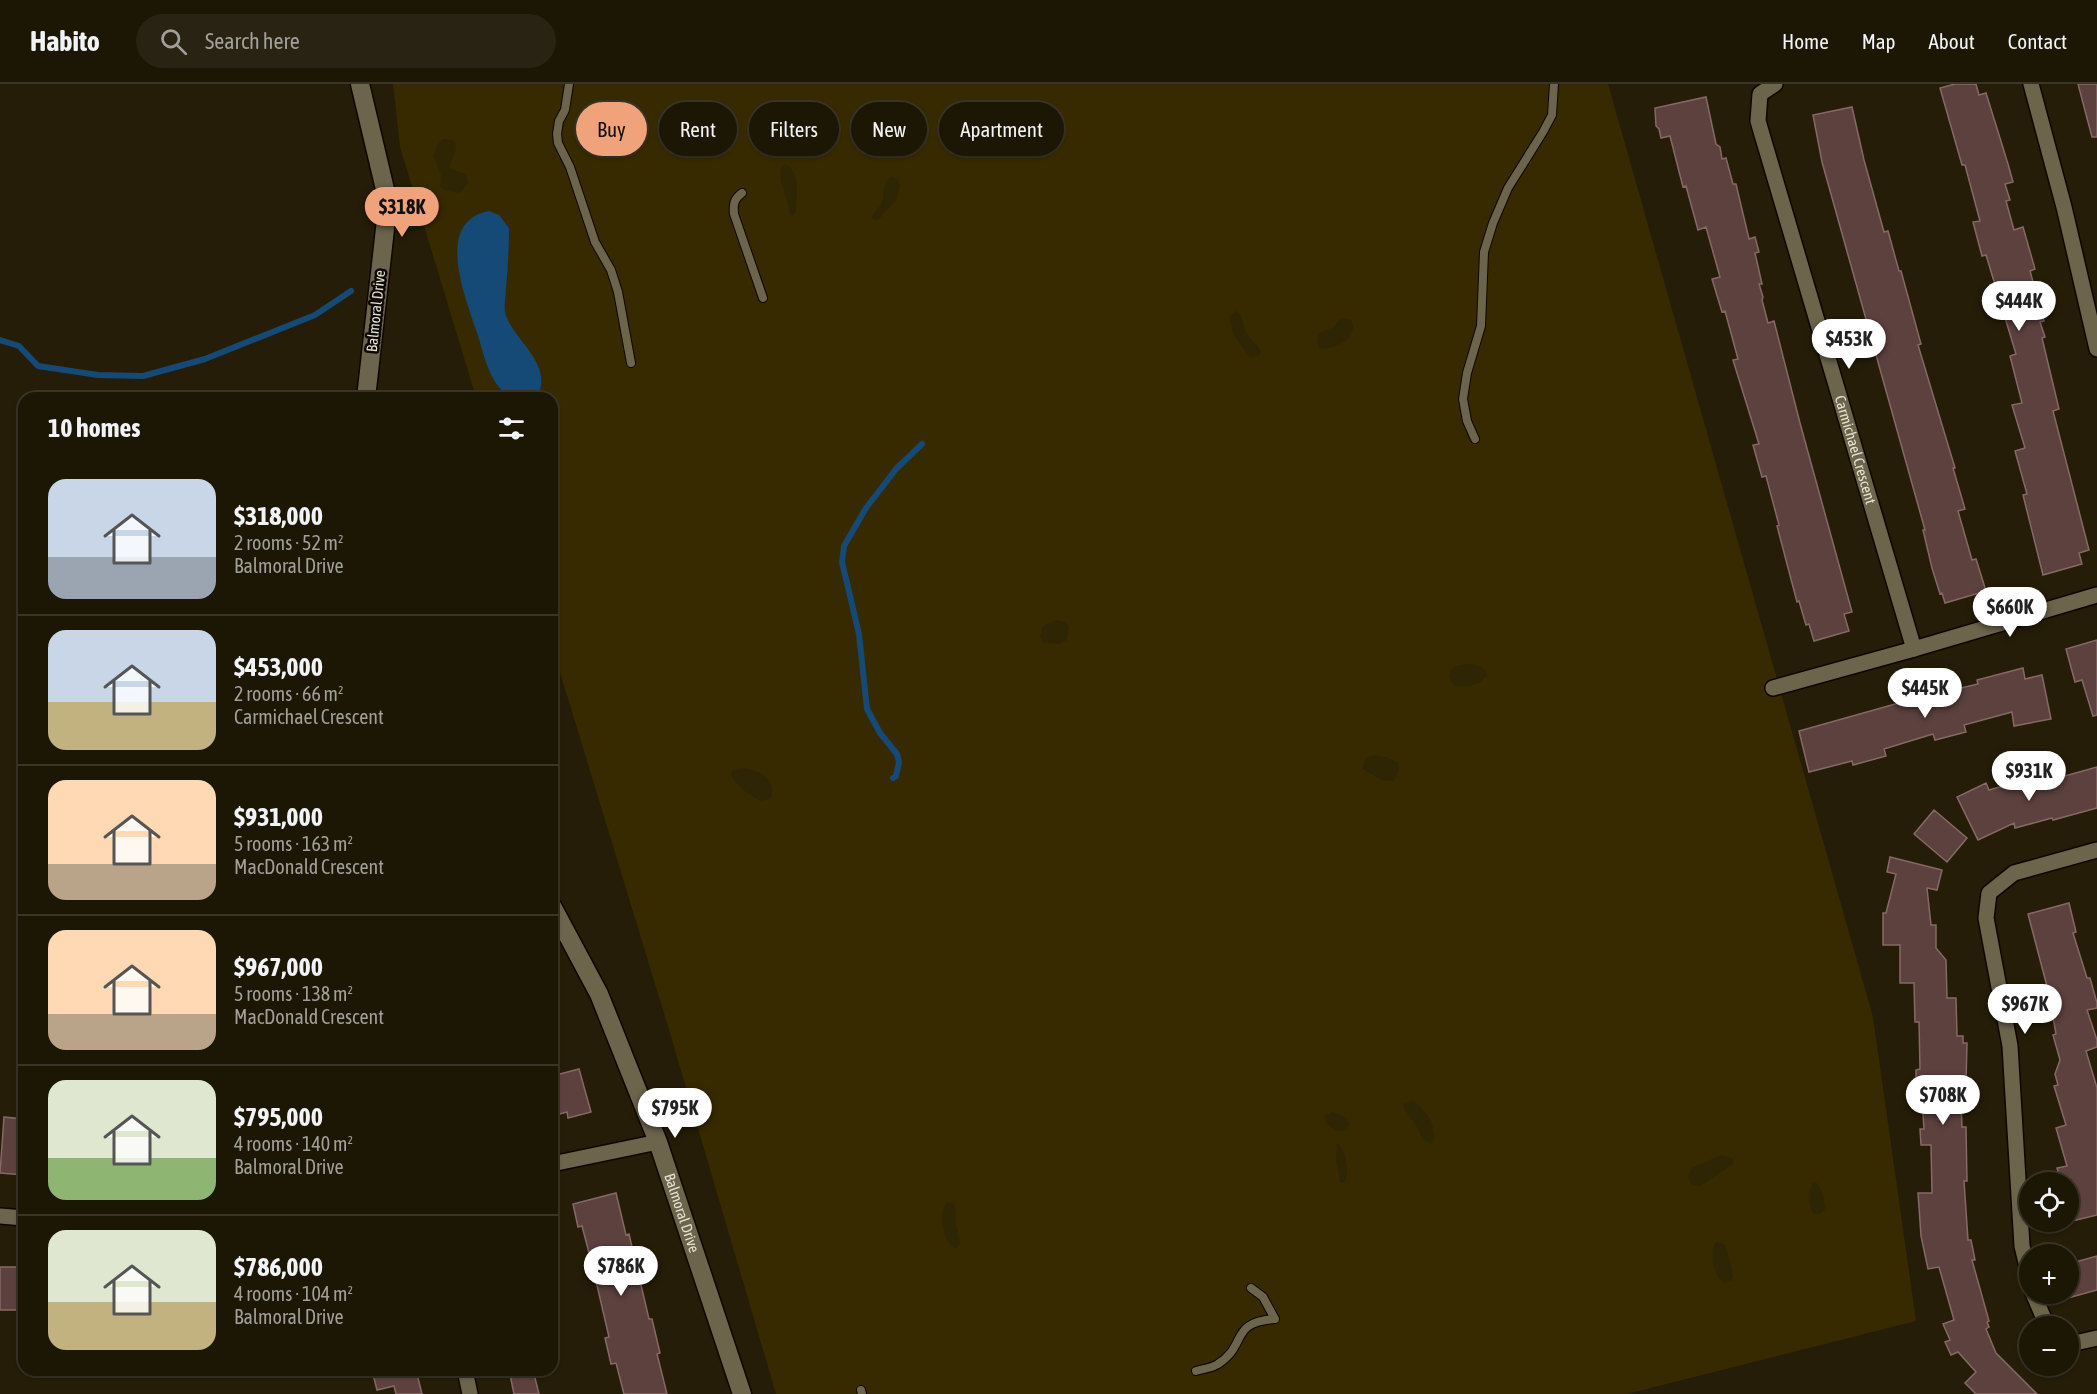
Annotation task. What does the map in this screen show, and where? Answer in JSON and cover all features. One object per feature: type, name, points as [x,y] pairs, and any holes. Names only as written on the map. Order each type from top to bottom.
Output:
[{"type":"street","name":"Balmoral Drive","points":[[360,84],[388,202],[367,392]]},
{"type":"street","name":"Carmichael Crescent","points":[[1775,84],[1760,94],[1758,121],[1914,649]]},
{"type":"street","points":[[2031,84],[2064,207],[2097,350]]},
{"type":"street","points":[[1773,688],[2097,595]]},
{"type":"street","points":[[2022,1244],[2010,1046],[1986,918],[1989,893],[2014,873],[2097,850]]},
{"type":"street","name":"Balmoral Drive","points":[[558,918],[598,994],[658,1142],[742,1394]]},
{"type":"street","points":[[558,1163],[658,1142]]},
{"type":"street","points":[[0,1216],[18,1218]]},
{"type":"street","points":[[2079,1342],[2097,1338]]},
{"type":"street","points":[[466,1376],[470,1394]]},
{"type":"lane","points":[[569,84],[565,110],[559,121],[558,143],[570,167],[595,242],[611,270],[622,306],[631,363]]},
{"type":"lane","points":[[1475,439],[1467,421],[1463,399],[1467,373],[1482,326],[1484,252],[1492,223],[1508,188],[1552,115],[1554,84]]},
{"type":"lane","points":[[742,193],[736,198],[733,206],[734,214],[763,298]]},
{"type":"lane","points":[[1196,1371],[1213,1367],[1226,1358],[1247,1326],[1255,1322],[1275,1319],[1263,1297],[1251,1288]]},
{"type":"shaded area","points":[[393,84],[1608,84],[1873,1017],[1916,1321],[1627,1394],[776,1394],[670,1033],[558,666],[558,392],[474,392],[400,147]]},
{"type":"sand","points":[[443,139],[454,142],[456,148],[449,166],[451,169],[467,175],[468,184],[459,193],[440,187],[441,174],[433,156],[437,145]]},
{"type":"sand","points":[[785,164],[794,173],[796,179],[796,212],[793,215],[790,215],[780,174]]},
{"type":"sand","points":[[890,177],[895,178],[900,184],[897,199],[878,220],[873,220],[872,217],[881,205],[885,184]]},
{"type":"sand","points":[[1236,311],[1242,318],[1248,335],[1260,349],[1259,356],[1251,358],[1248,356],[1234,335],[1229,317]]},
{"type":"sand","points":[[1342,318],[1351,320],[1353,326],[1349,337],[1339,345],[1320,348],[1317,342],[1319,334],[1334,327]]},
{"type":"sand","points":[[1056,620],[1069,626],[1067,640],[1059,644],[1044,643],[1040,637],[1043,626]]},
{"type":"sand","points":[[1466,664],[1483,668],[1487,675],[1480,682],[1472,685],[1454,685],[1449,677],[1450,671],[1454,667]]},
{"type":"sand","points":[[1375,755],[1399,763],[1399,771],[1394,781],[1383,781],[1363,769],[1364,761]]},
{"type":"sand","points":[[741,768],[760,773],[769,780],[771,798],[761,801],[737,784],[731,776],[732,771]]},
{"type":"sand","points":[[1413,1101],[1430,1120],[1434,1132],[1432,1144],[1422,1139],[1419,1129],[1403,1106]]},
{"type":"sand","points":[[1333,1112],[1347,1118],[1350,1123],[1347,1130],[1337,1131],[1326,1124],[1324,1116]]},
{"type":"sand","points":[[1337,1143],[1346,1163],[1347,1173],[1344,1183],[1340,1182],[1336,1159]]},
{"type":"sand","points":[[1721,1155],[1733,1158],[1733,1164],[1700,1186],[1691,1184],[1688,1176],[1692,1168]]},
{"type":"sand","points":[[1813,1182],[1817,1183],[1823,1193],[1825,1209],[1820,1214],[1814,1214],[1810,1202]]},
{"type":"sand","points":[[947,1202],[954,1204],[956,1210],[960,1243],[956,1249],[948,1240],[943,1227],[942,1213]]},
{"type":"sand","points":[[1717,1242],[1725,1245],[1733,1277],[1725,1283],[1716,1273],[1713,1264],[1713,1249]]},
{"type":"water","points":[[489,211],[499,215],[509,228],[506,316],[536,362],[541,382],[539,392],[504,392],[493,379],[486,363],[461,280],[458,262],[458,244],[462,229],[472,218]]},
{"type":"building","points":[[1955,84],[1976,84],[1979,95],[1986,93],[2008,164],[2013,182],[2005,184],[2010,200],[2006,201],[2014,230],[2023,227],[2035,269],[2030,271],[2044,321],[2040,322],[2045,337],[2042,338],[2059,409],[2053,411],[2089,550],[2079,553],[2082,564],[2043,575],[2023,495],[2027,494],[2015,451],[2025,448],[2012,405],[2022,403],[2010,356],[2016,354],[1986,255],[1982,256],[1973,222],[1980,221],[1940,88]]},
{"type":"building","points":[[2078,84],[2097,84],[2097,137],[2092,137]]},
{"type":"building","points":[[1706,97],[1716,144],[1720,147],[1722,159],[1726,158],[1733,184],[1736,184],[1749,239],[1755,237],[1759,252],[1755,253],[1762,284],[1759,284],[1762,300],[1768,323],[1774,321],[1852,612],[1844,614],[1849,631],[1814,641],[1809,624],[1806,625],[1799,601],[1797,602],[1766,476],[1762,477],[1753,445],[1759,444],[1733,360],[1738,359],[1725,311],[1722,312],[1712,279],[1720,277],[1706,227],[1698,230],[1686,186],[1683,187],[1670,136],[1661,138],[1656,126],[1655,108]]},
{"type":"building","points":[[1852,107],[1884,232],[1888,231],[1899,271],[1901,271],[1921,344],[1918,345],[1955,468],[1953,468],[1965,509],[1958,511],[1972,560],[1976,559],[1986,591],[1945,603],[1932,568],[1923,530],[1925,530],[1822,162],[1813,115]]},
{"type":"building","points":[[2097,640],[2097,715],[2093,716],[2082,680],[2075,682],[2066,649]]},
{"type":"building","points":[[2023,668],[2025,679],[2042,675],[2051,719],[2014,726],[2012,712],[1964,725],[1966,732],[1935,740],[1933,734],[1884,749],[1886,756],[1853,765],[1852,761],[1809,772],[1799,731],[1906,701],[1978,684],[1977,680]]},
{"type":"building","points":[[2097,767],[2097,808],[2015,828],[2014,823],[1978,840],[1957,797],[1986,783],[1989,790],[2034,777],[2036,784]]},
{"type":"building","points":[[1934,810],[1967,838],[1947,862],[1914,834]]},
{"type":"building","points":[[1890,857],[1942,870],[1937,890],[1927,888],[1931,925],[1936,925],[1936,948],[1946,960],[1947,998],[1956,998],[1957,1036],[1963,1036],[1963,1043],[1967,1043],[1966,1083],[1961,1083],[1965,1097],[1961,1101],[1962,1127],[1966,1127],[1967,1181],[1964,1181],[1968,1240],[1971,1240],[1975,1260],[1972,1260],[1989,1321],[1987,1322],[1989,1327],[1986,1329],[1996,1353],[2037,1394],[1976,1394],[1965,1383],[1976,1372],[1958,1352],[1951,1355],[1945,1342],[1950,1340],[1943,1324],[1954,1320],[1939,1267],[1928,1269],[1921,1236],[1918,1193],[1932,1193],[1931,1145],[1921,1145],[1920,1129],[1924,1129],[1922,1100],[1916,1101],[1916,1070],[1920,1069],[1919,1022],[1915,1022],[1914,983],[1900,983],[1900,945],[1883,945],[1883,913],[1886,913],[1896,874],[1887,872]]},
{"type":"building","points":[[2069,903],[2076,932],[2073,933],[2097,1003],[2097,1008],[2087,1010],[2097,1040],[2097,1047],[2086,1051],[2097,1088],[2097,1215],[2079,1219],[2079,1172],[2058,1172],[2057,1168],[2067,1166],[2056,1128],[2066,1125],[2054,1086],[2058,1085],[2055,1074],[2060,1060],[2053,1035],[2056,1034],[2049,994],[2028,914]]},
{"type":"building","points":[[579,1069],[591,1112],[568,1118],[567,1112],[558,1114],[558,1074]]},
{"type":"building","points":[[4,1117],[18,1118],[18,1174],[0,1173]]},
{"type":"building","points":[[616,1193],[626,1235],[629,1234],[649,1319],[652,1319],[660,1353],[657,1354],[667,1394],[624,1394],[616,1363],[611,1364],[605,1338],[609,1337],[593,1268],[582,1226],[578,1227],[573,1204]]},
{"type":"building","points":[[2097,1256],[2097,1290],[2079,1295],[2079,1261]]},
{"type":"building","points":[[0,1267],[18,1267],[18,1310],[0,1310]]},
{"type":"building","points":[[374,1376],[418,1376],[422,1394],[396,1394],[394,1386],[377,1390]]},
{"type":"building","points":[[510,1376],[534,1376],[539,1394],[514,1394]]},
{"type":"waterway","points":[[0,340],[19,346],[38,366],[98,375],[143,376],[205,359],[315,315],[351,291]]},
{"type":"waterway","points":[[893,778],[896,776],[899,762],[897,754],[880,733],[867,709],[859,634],[842,562],[844,546],[866,508],[896,469],[922,444]]}]
